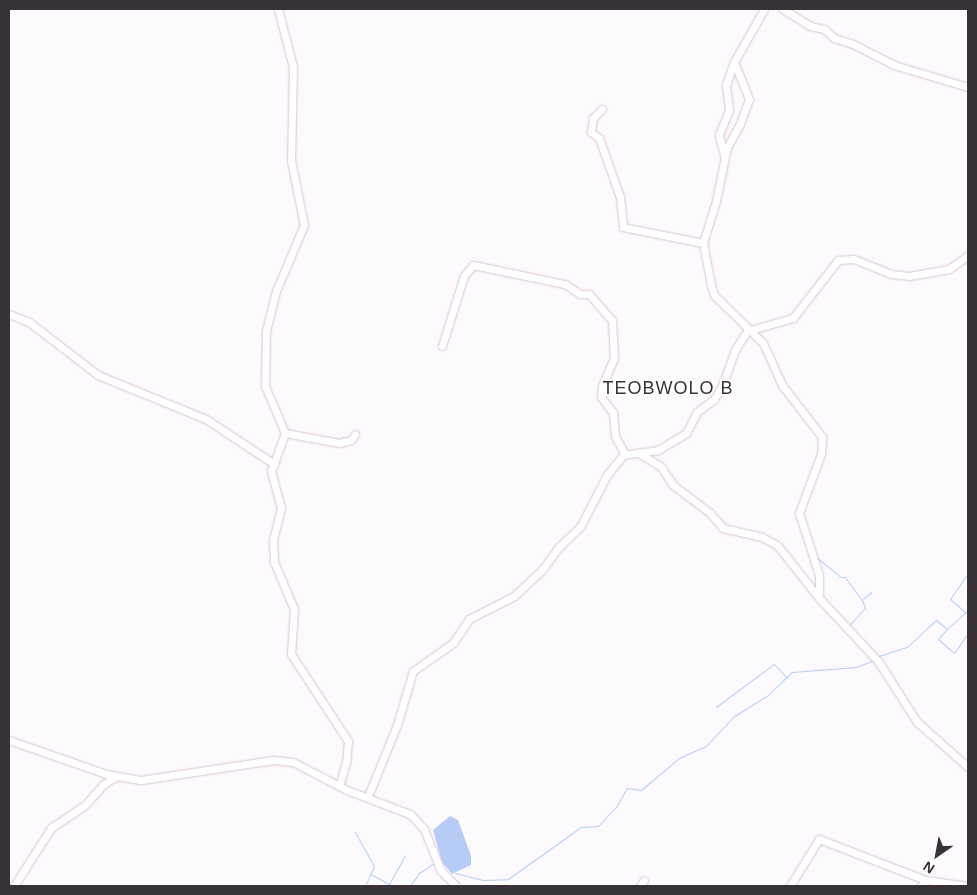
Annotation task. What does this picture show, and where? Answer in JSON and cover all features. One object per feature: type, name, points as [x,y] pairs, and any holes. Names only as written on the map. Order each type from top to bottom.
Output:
[{"type":"street","points":[[278,9],[294,67],[291,160],[304,225],[276,291],[266,332],[264,383],[285,433],[272,475],[281,508],[273,541],[274,562],[294,609],[291,654],[345,734],[348,748],[339,786]]},
{"type":"street","points":[[724,155],[719,135],[728,113],[724,94],[734,62],[764,9]]},
{"type":"street","points":[[783,9],[810,26],[824,29],[834,38],[853,44],[894,65],[968,87]]},
{"type":"street","points":[[734,62],[749,99],[724,155],[716,201],[703,243],[714,295],[747,331],[763,343],[782,386],[822,437],[821,454],[799,513],[819,575],[819,598]]},
{"type":"street","points":[[602,109],[594,118],[591,132],[599,138],[620,197],[624,227],[703,243]]},
{"type":"street","points":[[368,796],[397,725],[413,671],[453,644],[470,619],[514,596],[542,570],[560,547],[580,527],[607,475],[625,454],[658,450],[686,433],[697,412],[714,399],[722,386],[735,350],[747,331],[793,318],[828,268],[838,260],[854,259],[891,274],[909,276],[949,269],[968,255]]},
{"type":"street","points":[[442,346],[464,276],[473,265],[565,284],[580,294],[589,294],[612,320],[614,358],[602,386],[601,397],[613,413],[615,436],[625,454]]},
{"type":"street","points":[[9,314],[29,322],[98,375],[206,419],[274,464]]},
{"type":"street","points":[[285,433],[339,443],[350,440],[355,434]]},
{"type":"street","points":[[636,452],[661,466],[673,485],[710,513],[723,528],[762,537],[777,544],[819,598],[878,661],[917,722],[968,766]]},
{"type":"street","points":[[9,740],[117,776],[150,781],[279,760],[301,765],[339,786],[402,810],[418,821],[429,839],[441,871],[456,886]]},
{"type":"street","points":[[14,886],[51,828],[85,805],[104,784],[117,776]]},
{"type":"street","points":[[790,886],[819,839],[923,883],[968,886]]},
{"type":"water","points":[[450,816],[458,820],[471,856],[471,865],[452,874],[442,862],[433,830]]},
{"type":"waterway","points":[[816,557],[841,577],[845,577],[862,600],[865,608],[849,625]]},
{"type":"waterway","points":[[965,612],[950,599],[968,573]]},
{"type":"waterway","points":[[863,599],[871,592]]},
{"type":"waterway","points":[[879,656],[907,647],[936,620],[947,629],[968,610]]},
{"type":"waterway","points":[[947,629],[938,639],[954,653],[968,633]]},
{"type":"waterway","points":[[455,873],[483,880],[508,879],[581,827],[598,826],[616,807],[627,788],[641,790],[679,758],[706,746],[733,717],[767,696],[792,672],[856,667],[874,660]]},
{"type":"waterway","points":[[716,707],[774,664],[787,678]]},
{"type":"waterway","points":[[355,832],[374,866],[365,886]]},
{"type":"waterway","points":[[388,886],[405,855]]},
{"type":"waterway","points":[[410,886],[419,873],[434,863]]},
{"type":"waterway","points":[[371,874],[388,884]]},
{"type":"district","name":"TEOBWOLO B","points":[[668,388]]}]
